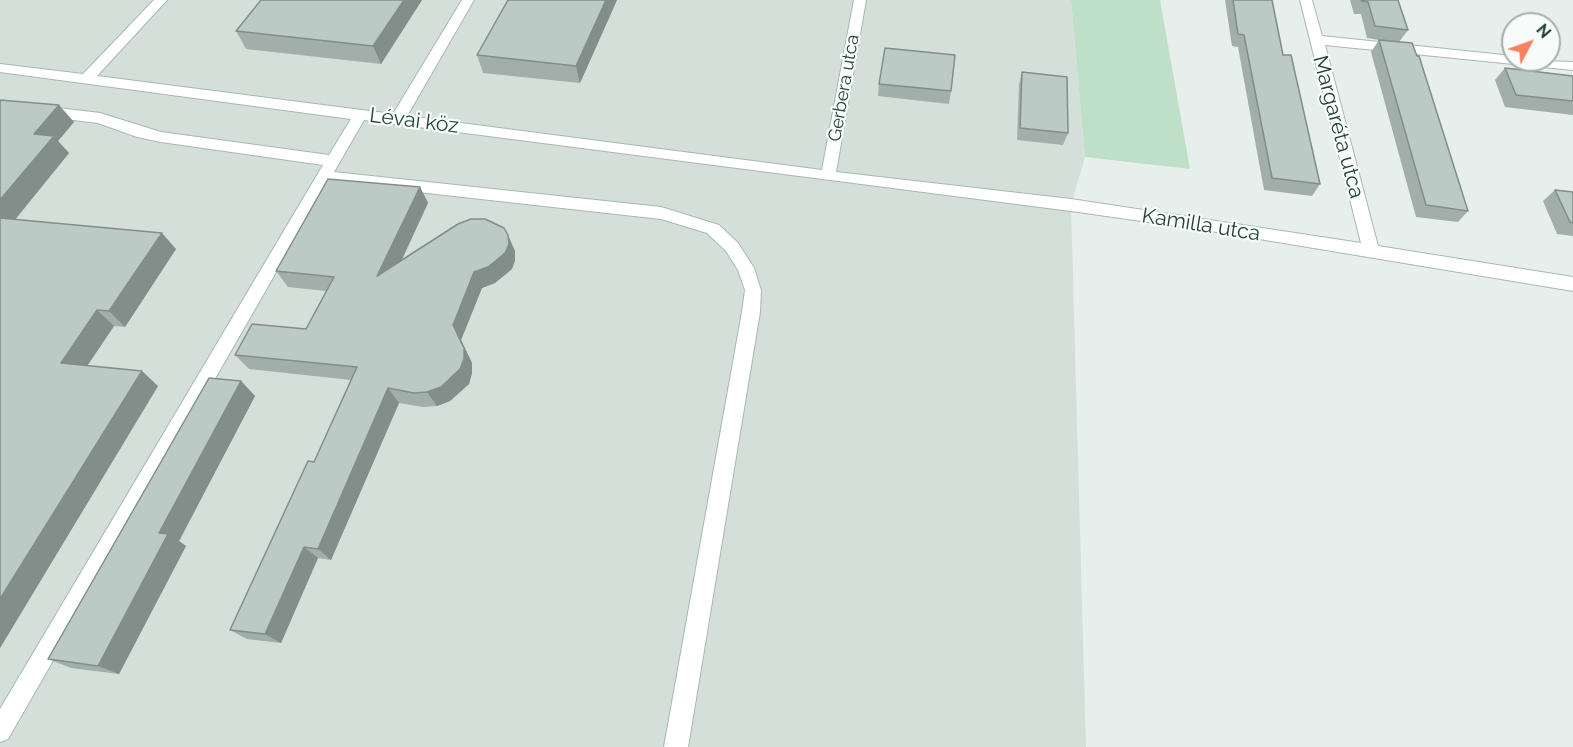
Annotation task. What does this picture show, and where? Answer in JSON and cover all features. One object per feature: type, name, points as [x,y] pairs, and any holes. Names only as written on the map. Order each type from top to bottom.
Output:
[{"type":"street","points":[[86,79],[160,0]]},
{"type":"street","points":[[398,119],[468,0]]},
{"type":"street","name":"Gerbera utca","points":[[828,176],[860,0]]},
{"type":"street","name":"Margaréta utca","points":[[1306,0],[1372,253]]},
{"type":"street","points":[[1315,40],[1501,59]]},
{"type":"street","name":"Lévai köz","points":[[0,68],[828,176]]},
{"type":"street","points":[[0,106],[100,118],[142,133],[329,169],[661,213],[713,229],[732,247],[746,268],[753,290],[751,312],[676,747]]},
{"type":"street","points":[[0,731],[361,114]]},
{"type":"street","name":"Kamilla utca","points":[[828,176],[1211,225],[1573,285]]},
{"type":"shaded area","points":[[0,0],[1071,0],[1085,157],[1071,205],[1086,747],[0,747]]},
{"type":"green space","points":[[1071,0],[1160,0],[1190,169],[1085,157]]},
{"type":"building","points":[[261,0],[404,0],[373,46],[236,31]]},
{"type":"building","points":[[508,0],[606,0],[576,66],[477,55]]},
{"type":"building","points":[[1233,0],[1272,0],[1283,55],[1291,55],[1320,184],[1272,178],[1244,35],[1238,34]]},
{"type":"building","points":[[1361,0],[1398,0],[1408,30],[1375,26],[1368,2]]},
{"type":"building","points":[[1379,40],[1412,43],[1419,56],[1468,211],[1426,205]]},
{"type":"building","points":[[885,48],[955,55],[951,91],[879,84]]},
{"type":"building","points":[[1022,72],[1067,77],[1068,133],[1020,128]]},
{"type":"building","points":[[1507,72],[1539,72],[1573,76],[1573,101],[1516,95]]},
{"type":"building","points":[[0,100],[59,105],[34,134],[54,136],[0,200]]},
{"type":"building","points":[[328,179],[420,187],[377,276],[458,224],[471,219],[485,219],[504,228],[509,244],[505,253],[488,267],[474,272],[453,325],[464,348],[464,359],[460,369],[441,387],[427,392],[414,393],[388,388],[318,549],[304,547],[265,634],[230,630],[308,461],[314,462],[357,367],[235,355],[252,324],[306,329],[334,277],[276,271]]},
{"type":"building","points":[[1555,190],[1573,192],[1573,223],[1570,222]]},
{"type":"building","points":[[0,218],[162,233],[109,311],[97,310],[61,363],[142,371],[0,599]]},
{"type":"building","points":[[209,378],[241,381],[159,533],[168,534],[98,666],[48,659]]}]
